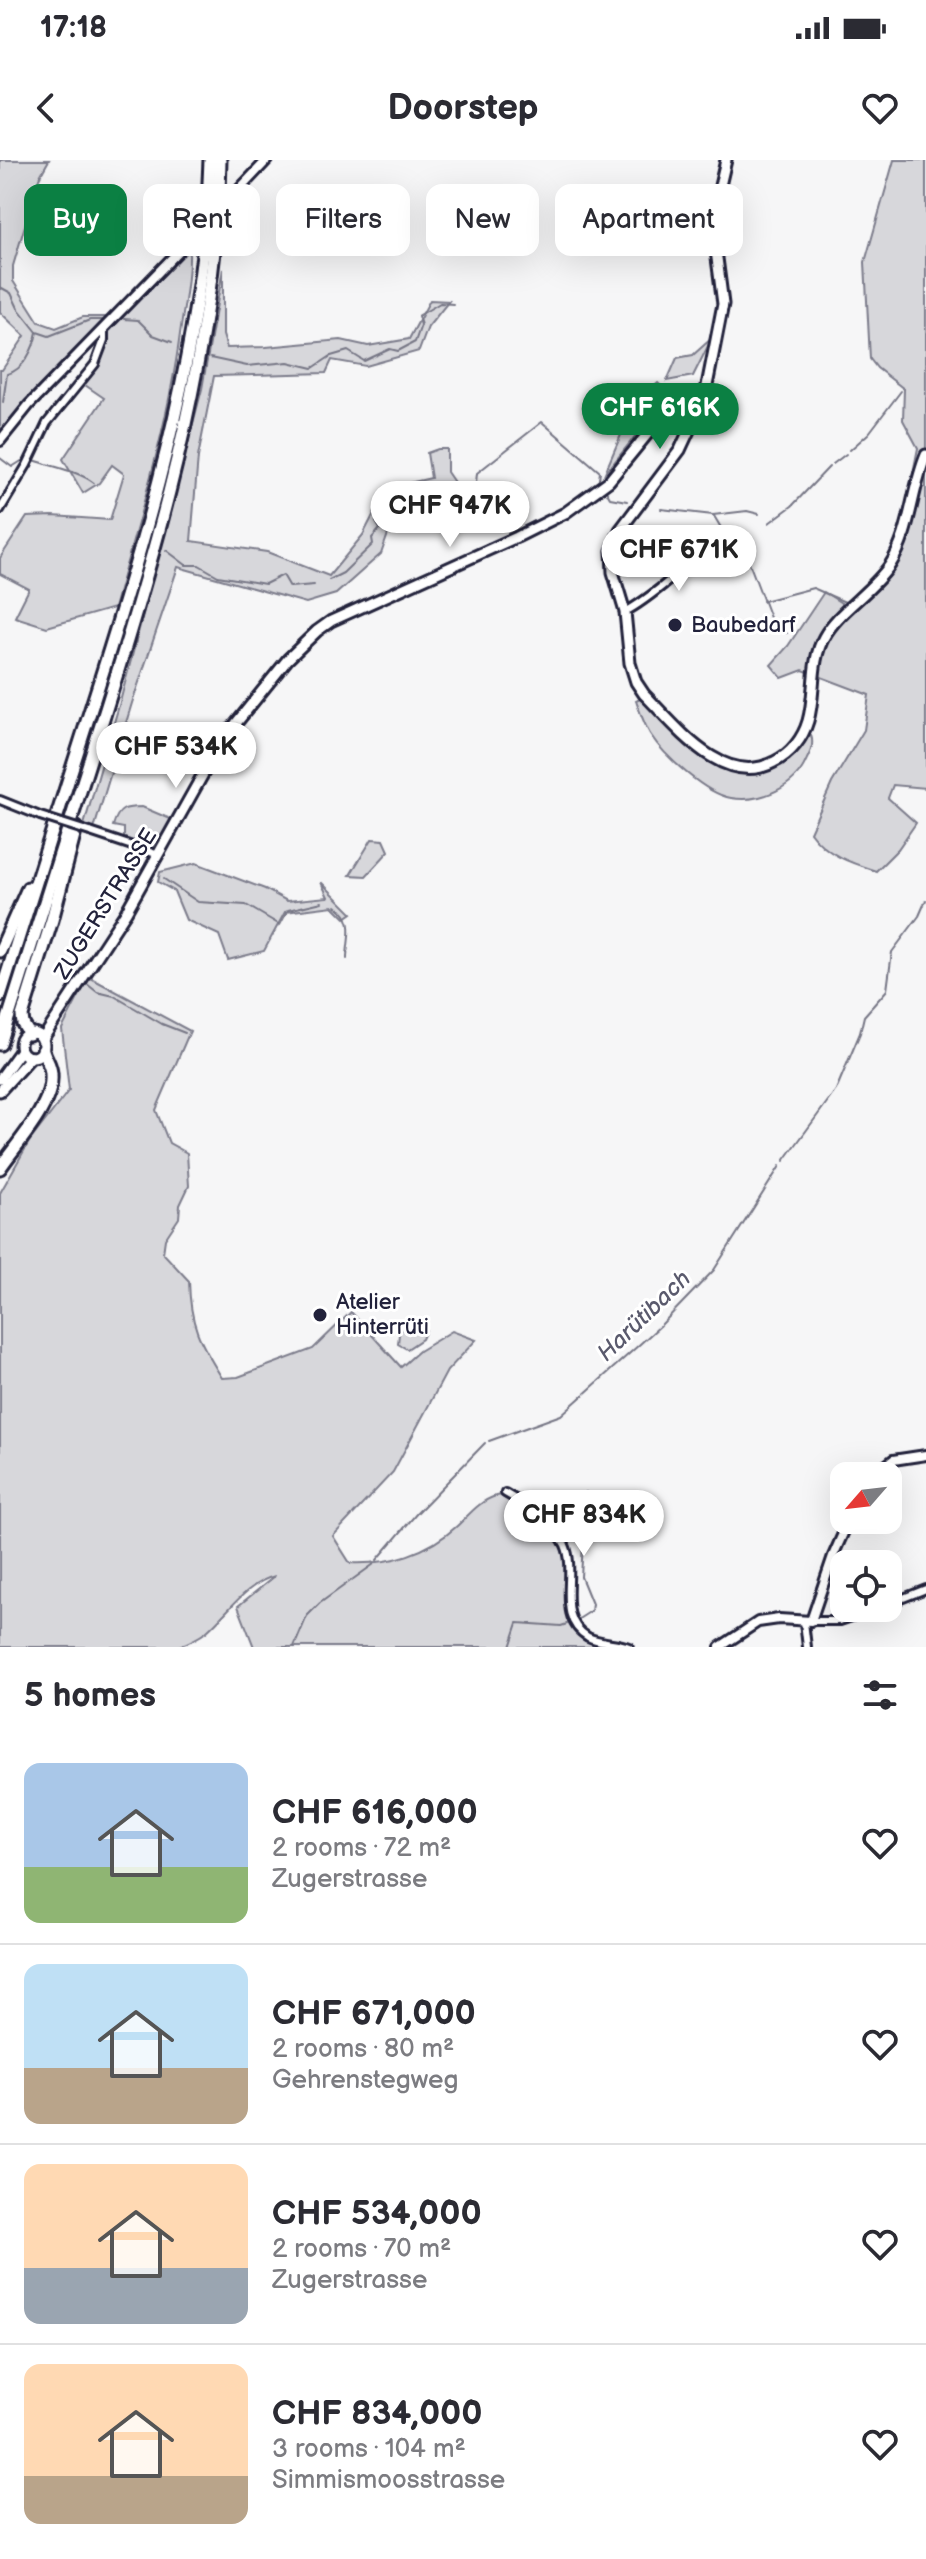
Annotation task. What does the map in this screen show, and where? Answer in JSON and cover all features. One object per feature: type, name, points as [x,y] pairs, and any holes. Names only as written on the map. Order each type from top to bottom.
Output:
[{"type":"highway","points":[[0,996],[131,583],[164,462],[187,363],[204,246],[210,160]]},
{"type":"highway","points":[[0,1044],[102,724],[176,467],[202,337],[216,233],[220,160]]},
{"type":"highway","points":[[0,1168],[43,1104],[52,1075],[38,1040],[23,1024],[22,1016],[52,920],[102,724]]},
{"type":"highway","points":[[0,951],[52,832]]},
{"type":"main road","points":[[726,160],[712,220],[723,291],[722,317],[711,375],[698,415],[673,461],[614,542],[611,559],[625,612],[630,663],[636,682],[644,694],[717,761],[742,768],[761,767],[793,748],[804,732],[810,714],[818,650],[827,632],[881,577],[896,554],[926,455]]},
{"type":"main road","name":"ZUGERSTRASSE","points":[[0,1091],[31,1057],[38,1055],[38,1040],[113,931],[221,742],[265,684],[317,631],[331,621],[565,513],[609,481],[663,415],[679,409],[698,415]]},
{"type":"main road","name":"ZUGERSTRASSE","points":[[0,1079],[21,1050],[21,1042],[38,1040]]},
{"type":"main road","points":[[21,1050],[31,1057]]},
{"type":"street","points":[[0,441],[29,405],[267,160]]},
{"type":"street","points":[[0,510],[47,423],[95,364],[104,340],[104,329]]},
{"type":"street","points":[[625,612],[702,554],[718,546]]},
{"type":"street","points":[[0,800],[159,855]]},
{"type":"street","points":[[889,1462],[926,1455]]},
{"type":"street","points":[[505,1493],[536,1513],[562,1540],[569,1560],[569,1608],[573,1622],[590,1638],[629,1647]]},
{"type":"street","points":[[807,1647],[808,1622],[843,1534]]},
{"type":"street","points":[[902,1598],[926,1589]]},
{"type":"street","points":[[720,1647],[758,1622],[779,1619],[830,1621]]},
{"type":"shaded area","points":[[0,160],[49,160],[37,184],[24,184],[24,229],[13,266],[13,281],[39,322],[56,328],[83,317],[116,317],[6,430],[0,428],[0,370],[25,336],[0,312]]},
{"type":"shaded area","points":[[894,160],[926,160],[926,788],[893,785],[888,798],[916,823],[898,849],[876,871],[831,852],[810,832],[832,783],[864,730],[869,695],[803,670],[782,678],[771,665],[788,646],[824,592],[854,611],[895,563],[918,448],[903,420],[904,389],[870,359],[865,262]]},
{"type":"shaded area","points":[[182,256],[189,256],[168,403],[114,608],[47,627],[15,617],[29,589],[0,574],[0,558],[27,517],[110,520],[124,474],[112,465],[99,483],[83,493],[63,459],[104,398],[82,383],[103,350],[108,331]]},
{"type":"shaded area","points":[[223,269],[223,335],[227,348],[341,340],[368,346],[409,339],[430,300],[449,301],[428,327],[419,351],[366,366],[332,360],[326,373],[214,376],[198,457],[191,541],[267,552],[329,576],[363,535],[387,488],[431,478],[427,453],[447,449],[447,472],[460,491],[402,494],[381,554],[336,594],[306,603],[178,567],[94,829],[84,825],[120,702],[202,389]]},
{"type":"shaded area","points":[[712,338],[693,376],[667,381],[677,358],[693,355]]},
{"type":"shaded area","points":[[658,383],[666,391],[652,415],[604,475],[634,404]]},
{"type":"shaded area","points":[[640,699],[703,756],[760,771],[806,735],[811,735],[811,750],[795,778],[776,791],[754,798],[731,798],[686,773],[656,743],[636,701]]},
{"type":"shaded area","points":[[142,807],[173,820],[165,836],[152,847],[124,838],[124,828],[113,826],[117,815],[123,810]]},
{"type":"shaded area","points":[[372,839],[384,840],[389,851],[366,876],[350,875]]},
{"type":"shaded area","points":[[196,863],[265,889],[287,901],[328,897],[321,882],[352,913],[345,918],[333,906],[285,912],[264,951],[228,960],[219,935],[186,920],[174,891],[158,882],[160,872]]},
{"type":"shaded area","points":[[89,977],[190,1031],[156,1110],[169,1143],[187,1153],[189,1186],[180,1205],[179,1218],[165,1239],[163,1253],[189,1281],[191,1310],[197,1332],[222,1378],[238,1377],[313,1349],[351,1312],[401,1367],[419,1351],[452,1331],[476,1340],[447,1371],[393,1472],[333,1536],[350,1563],[379,1562],[421,1550],[446,1535],[484,1501],[503,1496],[533,1513],[562,1545],[567,1610],[577,1632],[592,1643],[618,1647],[254,1647],[238,1606],[275,1576],[246,1592],[203,1634],[177,1647],[0,1647],[0,1193],[29,1142],[69,1090],[62,1029]]},
{"type":"shaded area","points":[[414,1320],[426,1330],[422,1339],[407,1349],[398,1344],[399,1334],[408,1321]]},
{"type":"waterway","points":[[0,287],[11,293],[18,308],[37,332],[49,336],[90,320],[106,320]]},
{"type":"waterway","points":[[210,358],[247,366],[288,362],[313,368],[331,356],[348,351],[364,361],[390,349],[398,351],[415,342],[421,325],[418,316],[440,303],[453,304]]},
{"type":"waterway","points":[[124,319],[138,320],[153,335],[172,342]]},
{"type":"waterway","points":[[3,402],[7,374],[27,358],[37,332]]},
{"type":"waterway","points":[[850,450],[869,433],[901,391]]},
{"type":"waterway","points":[[329,580],[343,573],[373,544],[372,538],[380,529],[376,522],[393,514],[403,493],[423,486],[469,492],[476,483],[477,473],[542,422],[600,472],[599,479]]},
{"type":"waterway","points":[[833,464],[846,454]]},
{"type":"waterway","points":[[0,458],[12,467],[23,460]]},
{"type":"waterway","points":[[34,460],[73,472],[94,483]]},
{"type":"waterway","points":[[769,523],[792,506],[829,467]]},
{"type":"waterway","points":[[606,491],[610,498],[627,501]]},
{"type":"waterway","points":[[661,509],[713,515],[747,511],[759,514]]},
{"type":"waterway","points":[[714,516],[723,531]]},
{"type":"waterway","points":[[742,544],[772,623],[787,633]]},
{"type":"waterway","points":[[166,550],[186,565],[199,565],[218,576],[265,584],[283,575],[290,587],[314,585]]},
{"type":"waterway","points":[[763,601],[813,588],[845,602]]},
{"type":"waterway","points":[[164,879],[198,902],[246,905],[280,925],[288,910],[322,902]]},
{"type":"waterway","points":[[784,1161],[836,1090],[864,1016],[887,990],[892,952],[919,916],[926,900]]},
{"type":"waterway","points":[[336,906],[349,924],[347,959]]},
{"type":"waterway","points":[[87,984],[97,992],[114,996],[162,1024],[185,1033]]},
{"type":"waterway","name":"Harütibach","points":[[489,1441],[561,1415],[660,1326],[714,1270],[780,1166]]},
{"type":"waterway","name":"Harütibach","points":[[377,1560],[417,1513],[485,1443]]},
{"type":"waterway","points":[[577,1620],[591,1611],[592,1604],[581,1577],[586,1492]]},
{"type":"waterway","name":"Harütibach","points":[[294,1647],[307,1616],[374,1564]]},
{"type":"waterway","points":[[510,1647],[518,1623],[567,1624]]},
{"type":"place","name":"Baubedarf","points":[[675,625]]},
{"type":"place","name":"Atelier Hinterrüti","points":[[320,1315]]}]
